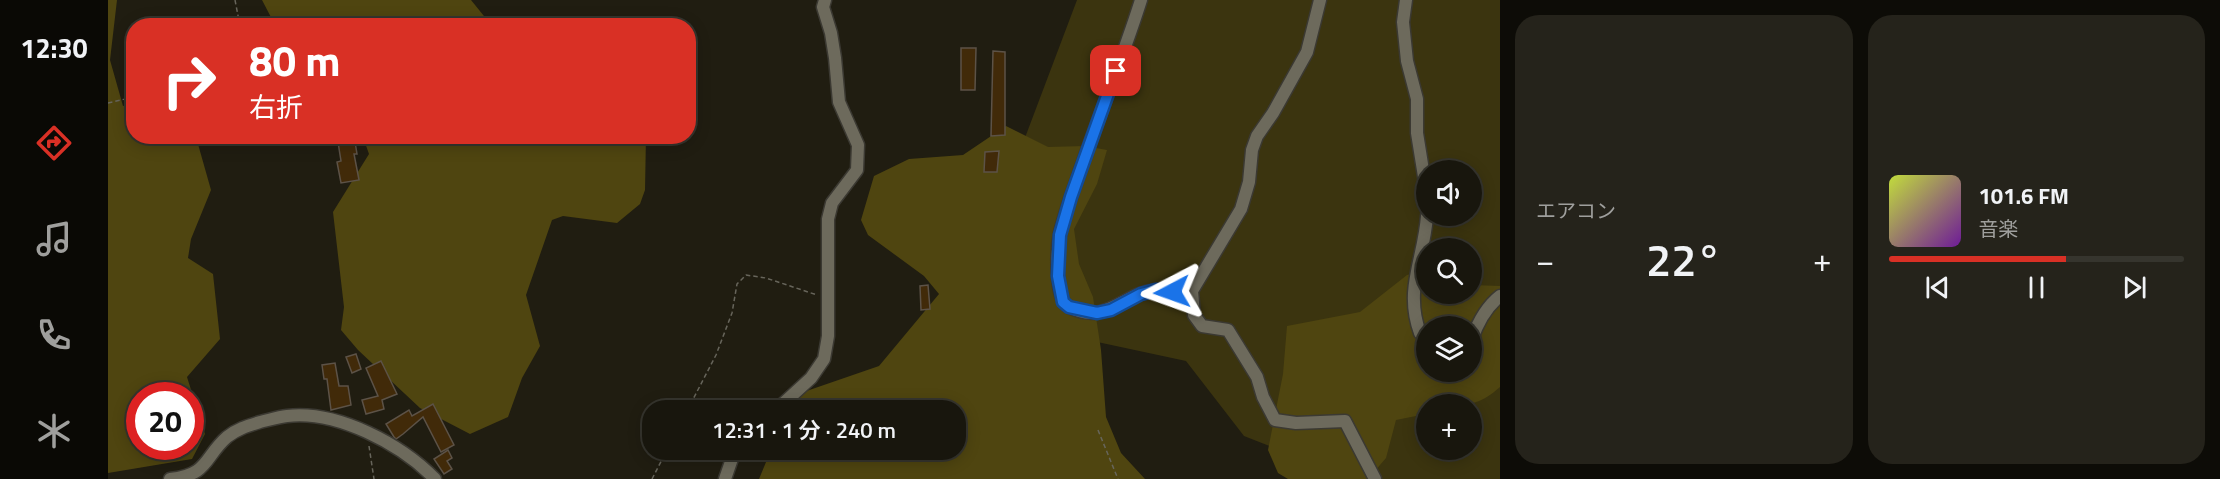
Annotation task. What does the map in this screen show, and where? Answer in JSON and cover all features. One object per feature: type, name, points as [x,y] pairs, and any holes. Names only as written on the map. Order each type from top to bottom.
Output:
[{"type":"street","points":[[788,400],[811,378],[824,358],[828,336],[828,219],[832,203],[857,170],[858,145],[838,102],[834,50],[823,7],[825,0]]},
{"type":"street","points":[[1141,0],[1071,197],[1060,235],[1058,276],[1063,302],[1069,307],[1084,312],[1097,313],[1111,310],[1141,294],[1156,290],[1192,291]]},
{"type":"street","points":[[1320,0],[1307,52],[1257,136],[1252,150],[1249,182],[1241,209],[1192,291],[1194,315],[1202,326],[1228,330],[1257,377],[1263,397],[1275,420],[1296,423],[1345,421],[1375,479]]},
{"type":"street","points":[[1406,0],[1402,22],[1407,61],[1417,99],[1417,134],[1421,160]]},
{"type":"street","points":[[1416,316],[1412,300],[1426,226]]},
{"type":"street","points":[[1482,317],[1491,303],[1500,296]]},
{"type":"street","points":[[170,479],[201,469],[225,438],[243,427],[288,415],[328,418],[367,433],[409,457],[435,479]]},
{"type":"street","points":[[725,479],[732,460]]},
{"type":"path","points":[[235,0],[238,18]]},
{"type":"path","points":[[108,103],[126,99]]},
{"type":"path","points":[[693,400],[716,355],[732,313],[737,284],[746,275],[766,278],[828,298]]},
{"type":"path","points":[[1098,430],[1118,479]]},
{"type":"path","points":[[367,433],[374,479]]},
{"type":"path","points":[[652,479],[662,460]]},
{"type":"shaded area","points":[[108,0],[117,0],[110,60],[123,106],[126,105],[126,144],[198,144],[211,190],[191,239],[188,258],[213,274],[220,339],[187,377],[189,382],[126,382],[126,460],[186,460],[108,473]]},
{"type":"shaded area","points":[[262,0],[471,0],[486,18],[271,18]]},
{"type":"shaded area","points":[[1077,0],[1500,0],[1500,479],[1326,479],[1321,466],[1244,436],[1186,361],[1018,325],[995,217]]},
{"type":"shaded area","points":[[1006,126],[1048,147],[1085,146],[1107,150],[1097,184],[1074,229],[1079,264],[1093,297],[1101,350],[1106,417],[1121,453],[1145,479],[759,479],[767,460],[966,460],[966,400],[790,400],[792,396],[879,366],[939,294],[924,276],[868,235],[861,220],[874,176],[909,159],[963,155]]},
{"type":"shaded area","points":[[365,144],[646,144],[645,190],[640,204],[617,223],[563,216],[552,220],[526,295],[540,346],[522,378],[508,417],[470,434],[420,408],[358,350],[341,330],[344,307],[333,212],[369,154]]},
{"type":"shaded area","points":[[1416,273],[1416,304],[1482,304],[1482,285],[1500,286],[1500,387],[1482,400],[1482,394],[1416,394],[1416,416],[1396,420],[1386,458],[1368,479],[1288,479],[1278,473],[1268,450],[1283,374],[1287,326],[1360,312],[1407,275]]},
{"type":"building","points":[[961,48],[976,48],[975,90],[961,90]]},
{"type":"building","points":[[993,51],[1005,52],[1005,135],[991,136]]},
{"type":"building","points":[[338,144],[355,144],[357,154],[354,154],[359,180],[341,183],[337,162],[341,161]]},
{"type":"building","points":[[999,151],[997,172],[984,172],[985,152]]},
{"type":"building","points":[[928,285],[930,309],[921,310],[920,286]]},
{"type":"building","points":[[356,354],[361,369],[352,373],[346,357]]},
{"type":"building","points":[[381,361],[397,394],[382,400],[384,409],[366,414],[362,400],[378,396],[366,368]]},
{"type":"building","points":[[335,363],[339,386],[348,386],[351,405],[331,410],[327,379],[324,379],[322,365]]},
{"type":"building","points":[[433,404],[454,445],[441,452],[423,417],[396,439],[394,437],[386,424],[409,410],[412,416]]},
{"type":"building","points":[[448,450],[452,458],[447,461],[452,469],[444,474],[434,459]]},
{"type":"route","points":[[1116,71],[1071,197],[1060,235],[1057,256],[1063,302],[1069,307],[1084,312],[1097,313],[1111,310],[1141,294],[1156,290],[1172,292]]}]
